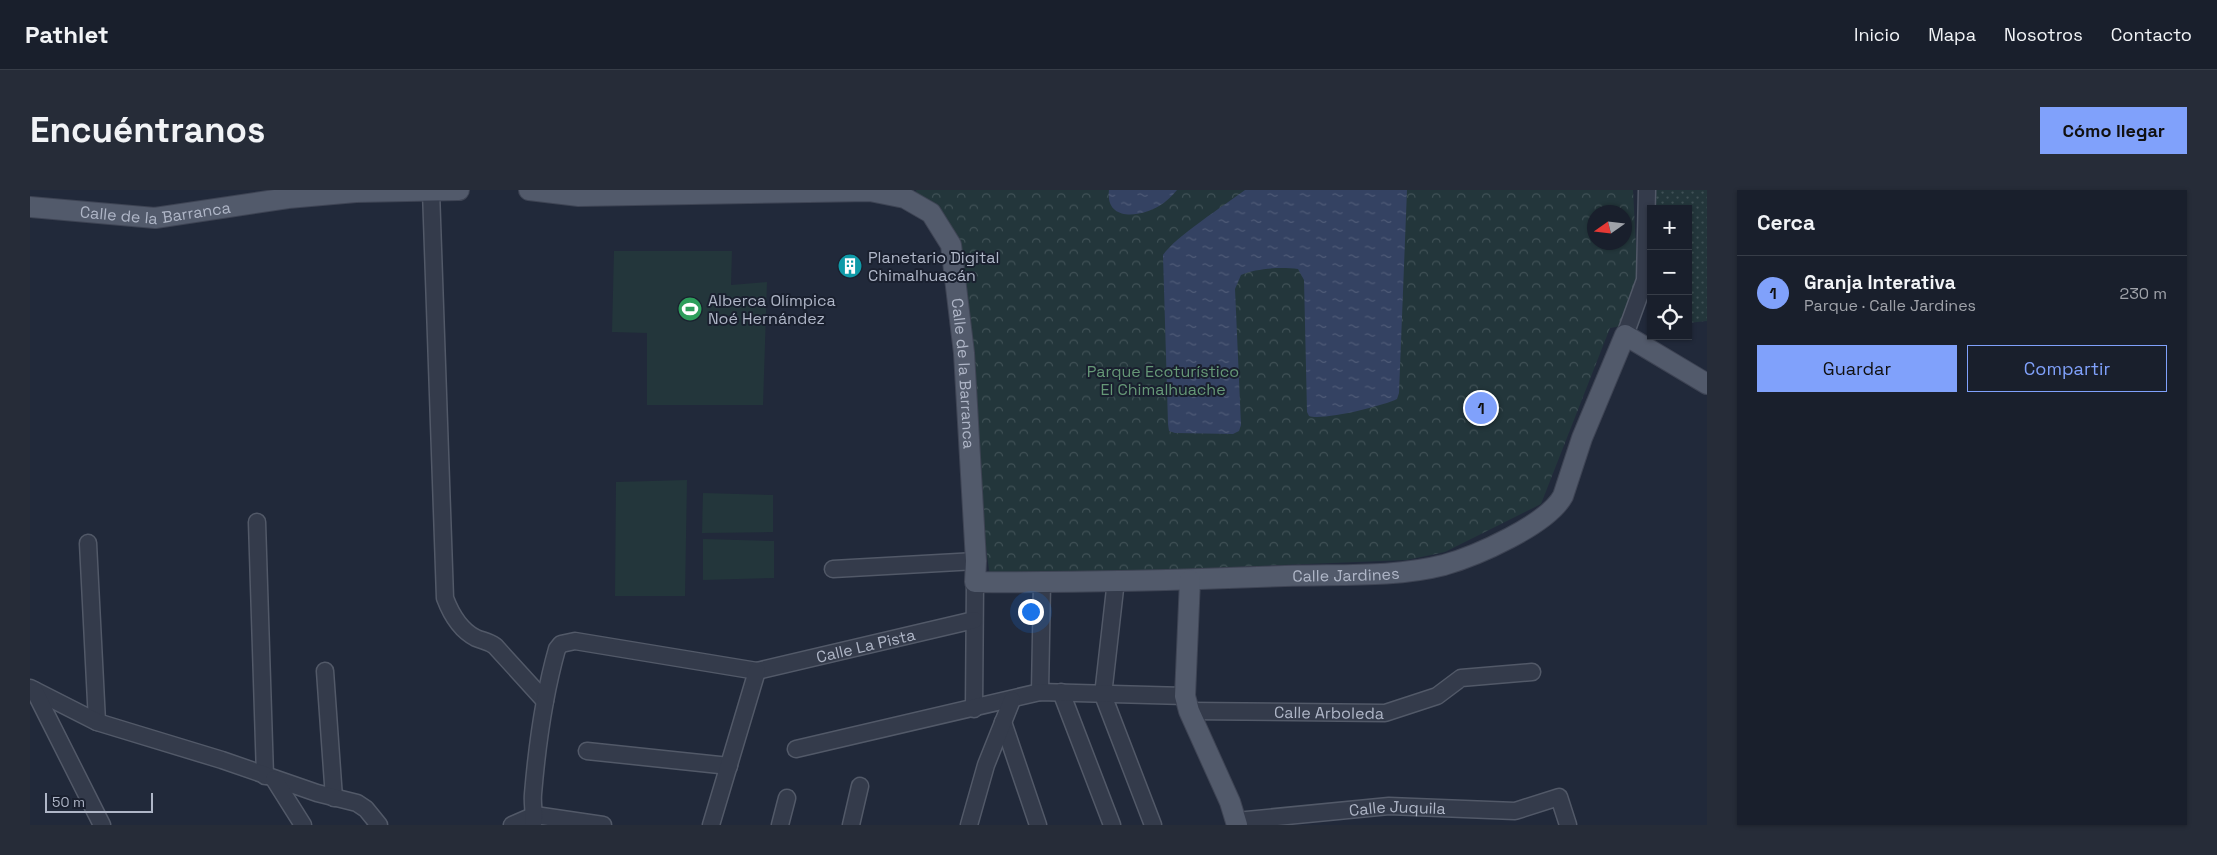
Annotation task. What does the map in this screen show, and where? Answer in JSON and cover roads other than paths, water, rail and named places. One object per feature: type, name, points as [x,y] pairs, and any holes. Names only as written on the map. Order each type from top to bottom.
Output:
[{"type":"main road","name":"Calle de la Barranca","points":[[30,207],[155,218],[288,194],[460,190]]},
{"type":"main road","name":"Calle de la Barranca","points":[[529,190],[579,196],[870,191],[905,198],[916,197],[931,213],[951,245],[964,353],[976,561],[975,582]]},
{"type":"main road","points":[[1625,335],[1707,384]]},
{"type":"main road","name":"Calle Jardines","points":[[1190,580],[1408,571],[1444,564],[1511,538],[1558,505],[1563,496],[1582,438],[1625,335]]},
{"type":"main road","points":[[975,582],[1042,583],[1190,580],[1187,704],[1230,802],[1236,823]]},
{"type":"street","points":[[431,190],[445,598],[459,626],[476,638],[487,641],[494,646],[545,701]]},
{"type":"street","points":[[1625,335],[1645,280],[1647,190]]},
{"type":"street","points":[[257,522],[270,777],[303,825]]},
{"type":"street","points":[[88,543],[97,722]]},
{"type":"street","points":[[833,570],[976,561]]},
{"type":"street","points":[[1116,580],[1103,695],[1153,825]]},
{"type":"street","points":[[974,709],[975,582]]},
{"type":"street","points":[[1040,692],[1042,583]]},
{"type":"street","name":"Calle La Pista","points":[[757,670],[974,620]]},
{"type":"street","points":[[534,820],[533,794],[545,701],[557,649],[561,644],[575,641],[757,670],[711,825]]},
{"type":"street","points":[[325,671],[334,798]]},
{"type":"street","name":"Calle Arboleda","points":[[796,750],[1040,692],[1103,695],[1187,704],[1385,713],[1437,696],[1461,678],[1532,672]]},
{"type":"street","points":[[32,689],[97,722],[222,760],[334,798],[357,803],[366,809],[379,825]]},
{"type":"street","points":[[32,689],[102,825]]},
{"type":"street","points":[[1062,692],[1112,825]]},
{"type":"street","points":[[969,825],[986,765],[1012,700]]},
{"type":"street","points":[[1003,722],[1038,825]]},
{"type":"street","points":[[587,751],[729,766]]},
{"type":"street","points":[[850,825],[860,786]]},
{"type":"street","name":"Calle Juquila","points":[[1236,823],[1389,806],[1515,811],[1559,797],[1568,825]]},
{"type":"street","points":[[780,825],[787,798]]},
{"type":"street","points":[[512,825],[534,820],[603,825]]},
{"type":"water","points":[[1109,190],[1177,190],[1169,199],[1152,210],[1143,213],[1126,214],[1118,212],[1113,208],[1109,200]]},
{"type":"water","points":[[1245,190],[1407,190],[1399,393],[1397,399],[1339,415],[1309,416],[1307,412],[1304,280],[1298,269],[1261,269],[1241,275],[1235,289],[1241,425],[1239,431],[1233,434],[1175,433],[1169,431],[1163,255],[1189,230]]},
{"type":"place","name":"Planetario Digital Chimalhuacán","points":[[850,266]]},
{"type":"place","name":"Alberca Olímpica Noé Hernández","points":[[690,309]]},
{"type":"place","name":"Granja Interativa","points":[[1481,408]]},
{"type":"park label","name":"Parque Ecoturístico El Chimalhuache","points":[[1163,380]]}]
